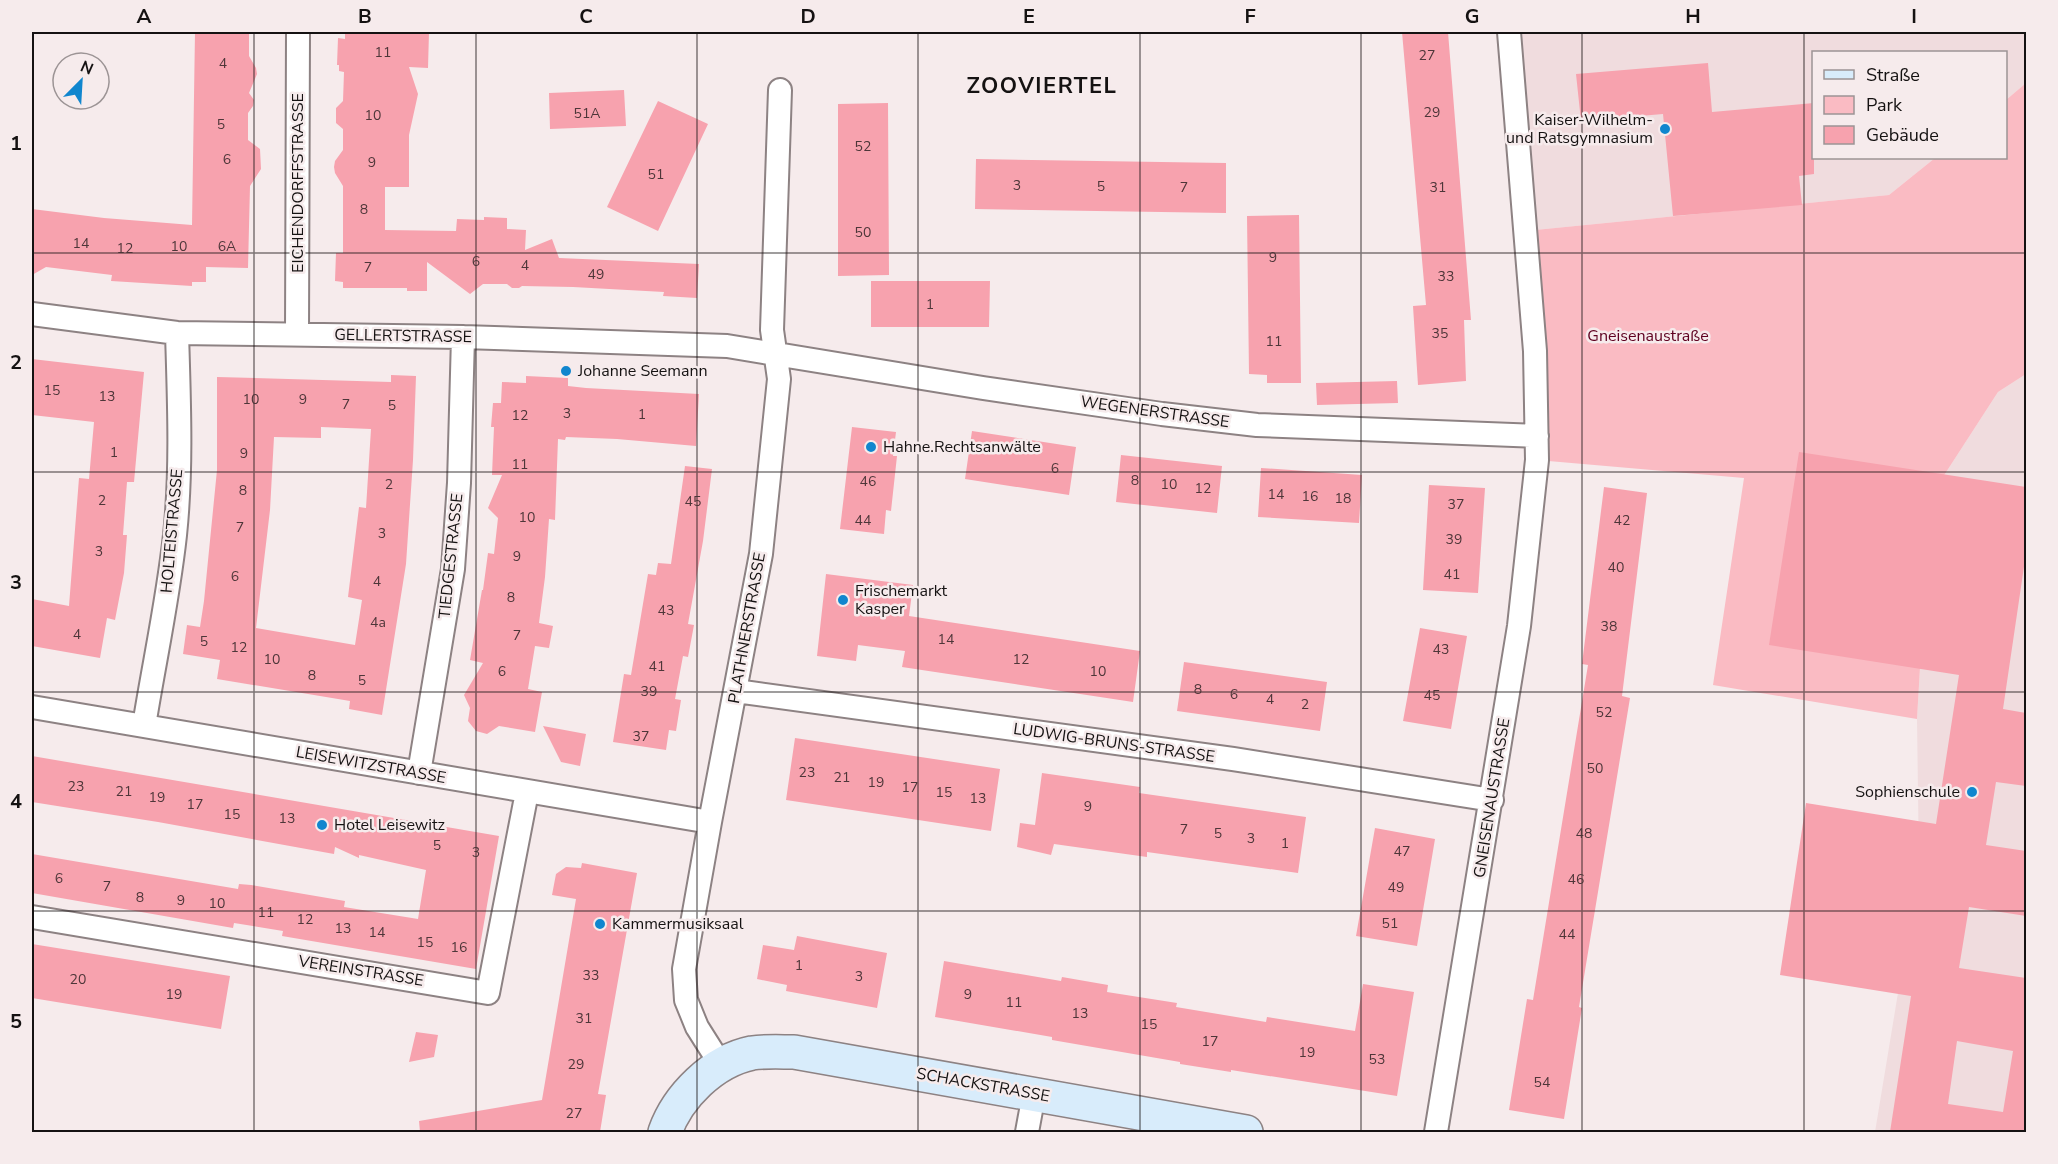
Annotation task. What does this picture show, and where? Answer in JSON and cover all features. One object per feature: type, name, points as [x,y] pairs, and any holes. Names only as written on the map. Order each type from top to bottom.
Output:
[{"type":"street","name":"EICHENDORFFSTRASSE","points":[[297,334],[298,32]]},
{"type":"street","name":"GNEISENAUSTRASSE","points":[[1436,1132],[1519,626],[1537,460],[1534,351],[1509,32]]},
{"type":"street","name":"PLATHNERSTRASSE","points":[[721,1065],[697,1027],[686,1000],[684,969],[761,554],[779,379],[772,330],[780,90]]},
{"type":"street","name":"GELLERTSTRASSE","points":[[32,314],[177,333],[463,337],[727,346],[776,353]]},
{"type":"street","name":"HOLTEISTRASSE","points":[[144,726],[162,629],[175,534],[180,416],[177,333]]},
{"type":"street","name":"TIEDGESTRASSE","points":[[419,773],[453,569],[459,483],[463,337]]},
{"type":"street","name":"WEGENERSTRASSE","points":[[776,353],[983,388],[1162,414],[1257,425],[1537,436]]},
{"type":"street","name":"LUDWIG-BRUNS-STRASSE","points":[[736,691],[1233,759],[1492,800]]},
{"type":"street","name":"LEISEWITZSTRASSE","points":[[32,707],[710,822]]},
{"type":"street","name":"VEREINSTRASSE","points":[[32,917],[488,993],[527,792]]},
{"type":"street","name":"SCHACKSTRASSE","points":[[721,1065],[751,1054],[794,1052],[1246,1132]]},
{"type":"street","points":[[665,1132],[680,1105],[699,1081],[721,1065]]},
{"type":"street","points":[[1027,1132],[1034,1094]]},
{"type":"shaded area","name":"Kaiser-Wilhelm- und Ratsgymnasium","points":[[1509,32],[2026,32],[2026,83],[2007,99],[2007,51],[1812,51],[1812,159],[1934,159],[1889,195],[1525,231]]},
{"type":"shaded area","name":"Sophienschule","points":[[2026,374],[2026,1132],[1875,1132],[1919,866],[1917,719],[1930,497],[1998,392]]},
{"type":"green space","name":"Gneisenaustraße","points":[[2026,83],[2026,374],[1998,392],[1930,497],[1917,719],[1713,685],[1744,478],[1537,460],[1525,231],[1889,195],[1934,159],[2007,159],[2007,99]]},
{"type":"building","points":[[195,32],[249,32],[249,56],[257,74],[249,93],[254,100],[248,113],[248,140],[260,149],[261,169],[250,186],[248,268],[206,267],[206,282],[192,282],[192,286],[111,281],[112,275],[46,267],[32,275],[32,209],[192,225]]},
{"type":"building","points":[[345,32],[429,32],[428,68],[409,67],[418,94],[409,135],[409,187],[385,187],[385,230],[456,231],[457,219],[507,218],[507,229],[526,230],[525,250],[552,239],[559,258],[699,264],[697,298],[663,296],[664,292],[573,287],[522,286],[512,288],[507,284],[483,284],[470,294],[427,262],[427,291],[407,291],[407,288],[343,288],[343,282],[335,281],[336,253],[343,253],[343,186],[334,167],[335,161],[343,150],[343,129],[336,123],[336,108],[343,101],[344,72],[339,71],[339,65],[337,65],[338,38],[345,39]]},
{"type":"building","points":[[1402,32],[1448,32],[1471,320],[1464,320],[1466,381],[1418,385],[1413,306],[1426,305]]},
{"type":"building","points":[[1708,63],[1712,112],[1812,103],[1814,174],[1799,176],[1802,205],[1673,216],[1663,114],[1581,121],[1576,74]]},
{"type":"building","points":[[624,90],[626,126],[550,129],[549,93]]},
{"type":"building","points":[[658,101],[708,124],[658,231],[607,207]]},
{"type":"building","points":[[888,103],[889,275],[838,276],[838,104]]},
{"type":"building","points":[[976,159],[1226,163],[1226,213],[975,209]]},
{"type":"building","points":[[1299,215],[1301,383],[1267,383],[1267,375],[1249,374],[1247,216]]},
{"type":"building","points":[[871,281],[990,281],[989,327],[871,327]]},
{"type":"building","points":[[32,359],[144,372],[134,482],[127,482],[123,535],[127,535],[124,573],[115,620],[107,618],[100,658],[32,646],[32,599],[69,606],[79,478],[89,479],[94,422],[32,415]]},
{"type":"building","points":[[391,375],[416,376],[406,564],[382,715],[349,709],[350,701],[217,679],[220,660],[183,654],[187,625],[200,627],[204,601],[217,470],[217,377],[391,382]],"holes":[[[321,427],[371,429],[366,508],[359,507],[348,597],[362,600],[355,645],[256,628],[270,510],[274,437],[321,438]]]},
{"type":"building","points":[[526,376],[568,378],[568,386],[586,388],[699,394],[696,446],[617,439],[566,437],[565,440],[558,439],[555,520],[549,519],[539,623],[553,626],[549,648],[535,646],[528,689],[542,692],[535,732],[499,726],[487,734],[476,731],[468,721],[470,708],[464,695],[483,663],[470,660],[488,553],[494,554],[498,518],[488,508],[502,475],[492,475],[493,403],[501,403],[502,382],[526,383]]},
{"type":"building","points":[[1397,381],[1398,403],[1317,405],[1316,383]]},
{"type":"building","points":[[852,427],[896,432],[893,456],[897,456],[891,511],[886,510],[884,534],[840,529]]},
{"type":"building","points":[[972,431],[1076,447],[1069,495],[965,479]]},
{"type":"building","points":[[1799,452],[2026,487],[2026,553],[2003,709],[2026,713],[2026,786],[1996,782],[1986,845],[2026,851],[2026,916],[1969,907],[1959,968],[2026,978],[2026,1132],[1890,1132],[1911,996],[1780,975],[1806,803],[1936,824],[1959,675],[1769,645]],"holes":[[[1957,1041],[2013,1051],[2003,1112],[1948,1104]]]},
{"type":"building","points":[[1121,455],[1222,466],[1217,513],[1116,502]]},
{"type":"building","points":[[685,466],[712,469],[703,541],[688,624],[694,625],[688,657],[683,656],[675,699],[681,700],[676,731],[669,730],[666,750],[613,742],[624,674],[631,675],[648,574],[656,575],[658,563],[671,564]]},
{"type":"building","points":[[1261,468],[1362,475],[1359,523],[1258,517]]},
{"type":"building","points":[[1429,485],[1485,488],[1478,593],[1423,590]]},
{"type":"building","points":[[1604,487],[1647,493],[1622,696],[1630,698],[1579,1007],[1582,1008],[1564,1119],[1509,1110],[1527,999],[1533,1000],[1588,665],[1582,664]]},
{"type":"building","points":[[826,574],[913,585],[909,616],[1140,651],[1133,702],[902,667],[905,651],[858,645],[856,661],[817,656]]},
{"type":"building","points":[[1420,628],[1467,636],[1451,729],[1403,721]]},
{"type":"building","points":[[1184,662],[1327,682],[1320,731],[1177,711]]},
{"type":"building","points":[[543,726],[586,734],[580,766],[561,762]]},
{"type":"building","points":[[795,738],[1000,769],[991,831],[786,800]]},
{"type":"building","points":[[32,756],[499,836],[476,969],[282,936],[283,931],[234,923],[233,928],[32,893],[32,854],[238,889],[239,884],[251,885],[345,901],[344,907],[418,919],[426,870],[359,855],[359,858],[335,847],[334,854],[32,802]]},
{"type":"building","points":[[1042,773],[1140,787],[1139,793],[1306,817],[1298,873],[1147,852],[1147,857],[1054,844],[1051,855],[1017,847],[1020,823],[1035,825]]},
{"type":"building","points":[[1375,828],[1435,839],[1417,946],[1356,936]]},
{"type":"building","points":[[582,863],[637,873],[598,1094],[606,1095],[600,1132],[420,1132],[419,1121],[542,1100],[576,899],[552,895],[556,874],[566,867],[581,868]]},
{"type":"building","points":[[797,936],[887,953],[877,1008],[786,991],[787,985],[757,979],[763,945],[794,950]]},
{"type":"building","points":[[32,944],[230,976],[221,1029],[32,998]]},
{"type":"building","points":[[944,961],[1061,981],[1062,977],[1108,985],[1107,992],[1177,1003],[1176,1007],[1266,1022],[1267,1017],[1355,1031],[1363,984],[1414,992],[1397,1096],[1180,1064],[1180,1062],[1052,1040],[1052,1037],[935,1017]]},
{"type":"building","points":[[416,1032],[438,1035],[434,1057],[409,1062]]},
{"type":"place","name":"Kaiser-Wilhelm- und Ratsgymnasium","points":[[1665,129]]},
{"type":"place","name":"Johanne Seemann","points":[[566,371]]},
{"type":"place","name":"Hahne.Rechtsanwälte","points":[[871,447]]},
{"type":"place","name":"Frischemarkt Kasper","points":[[843,600]]},
{"type":"place","name":"Sophienschule","points":[[1972,792]]},
{"type":"place","name":"Hotel Leisewitz","points":[[322,825]]},
{"type":"place","name":"Kammermusiksaal","points":[[600,924]]},
{"type":"district","name":"ZOOVIERTEL","points":[[1042,86]]}]
